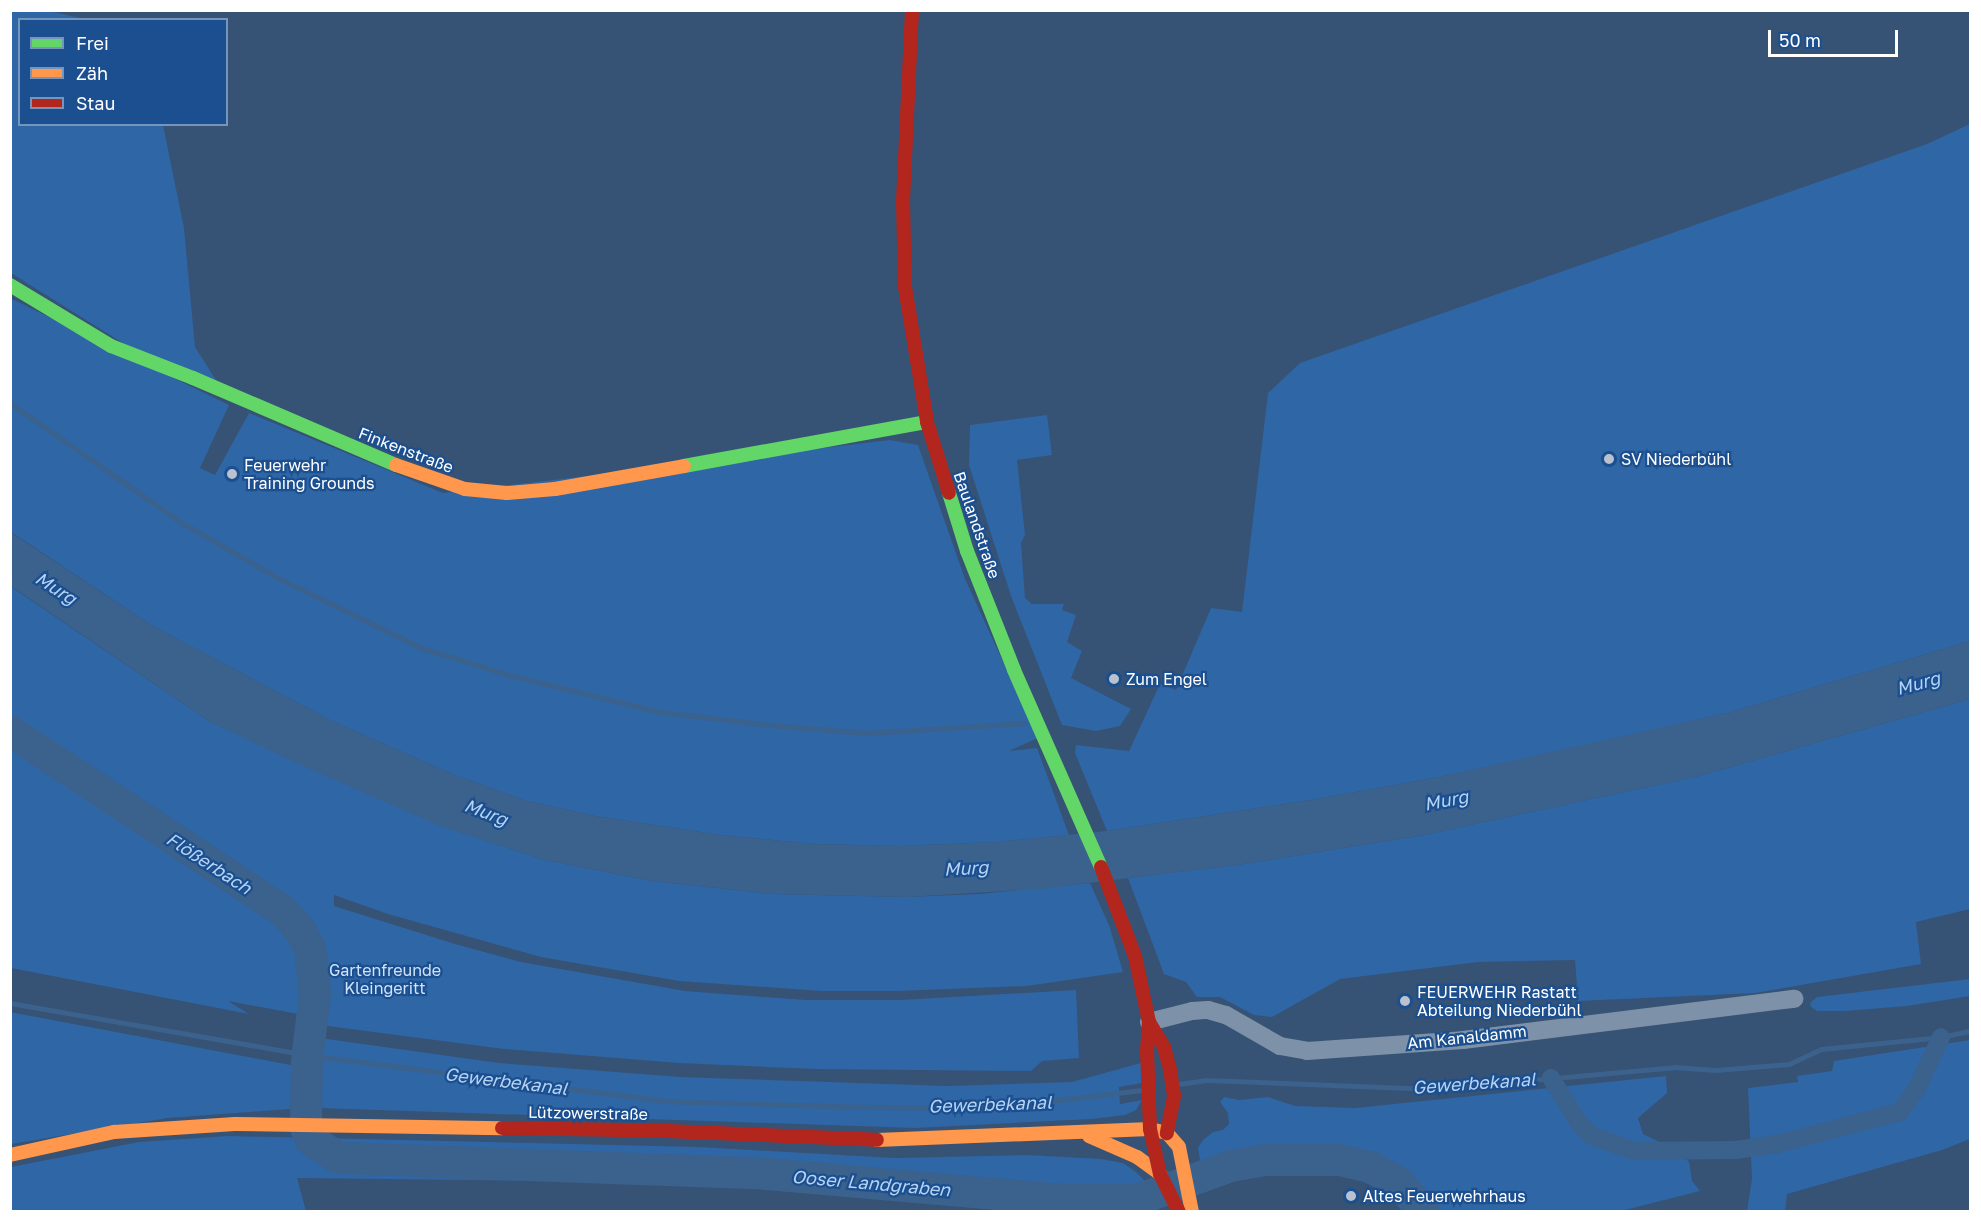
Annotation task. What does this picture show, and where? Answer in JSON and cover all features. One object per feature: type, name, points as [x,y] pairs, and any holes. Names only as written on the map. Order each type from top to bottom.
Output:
[{"type":"street","name":"Baulandstraße","points":[[912,10],[903,201],[905,287],[927,422],[967,551],[1014,670],[1112,893],[1135,956],[1149,1022],[1150,1129],[1160,1174],[1179,1212]]},
{"type":"street","name":"Finkenstraße","points":[[10,285],[61,318],[111,346],[193,378],[418,475],[465,489],[507,493],[555,489],[927,422]]},
{"type":"street","name":"Am Kanaldamm","points":[[1149,1022],[1192,1011],[1208,1010],[1226,1015],[1280,1046],[1307,1051],[1463,1040],[1794,999]]},
{"type":"street","name":"Baulandstraße","points":[[1149,1022],[1164,1047],[1170,1070],[1174,1096],[1167,1133]]},
{"type":"street","name":"Lützowerstraße","points":[[10,1155],[114,1132],[202,1125],[666,1131],[889,1140],[1150,1129],[1167,1133]]},
{"type":"street","points":[[1080,1132],[1124,1150],[1160,1174]]},
{"type":"street","points":[[1167,1133],[1179,1147],[1192,1212]]},
{"type":"green space","points":[[10,11],[49,11],[80,18],[18,18],[18,126],[163,126],[184,228],[195,347],[216,380],[126,345],[11,273]]},
{"type":"green space","name":"SV Niederbühl","points":[[1970,124],[1970,641],[1731,712],[1566,750],[1439,777],[1317,799],[1107,831],[1075,753],[1076,745],[1129,751],[1160,684],[1176,690],[1211,608],[1242,612],[1268,393],[1300,363],[1927,144]]},
{"type":"green space","points":[[10,298],[229,405],[200,468],[215,475],[249,413],[443,493],[890,440],[918,445],[965,579],[1038,738],[1009,751],[1037,748],[1069,835],[996,842],[901,846],[813,844],[720,835],[595,816],[527,801],[452,774],[332,721],[151,625],[11,532]]},
{"type":"green space","points":[[1047,415],[1052,455],[1017,460],[1025,535],[1021,543],[1025,598],[1032,604],[1064,604],[1062,610],[1076,615],[1067,642],[1082,651],[1071,678],[1131,709],[1120,726],[1096,731],[1062,725],[1011,596],[969,465],[970,425]]},
{"type":"green space","points":[[10,586],[209,721],[441,826],[545,860],[652,881],[774,894],[907,897],[979,894],[1090,883],[1109,925],[1123,972],[1027,986],[898,991],[821,991],[679,981],[541,957],[388,914],[334,895],[334,906],[455,944],[521,962],[685,991],[806,1000],[900,1000],[1076,990],[1079,1058],[1042,1061],[1031,1071],[815,1069],[679,1063],[504,1049],[320,1025],[322,965],[303,924],[276,897],[11,724]]},
{"type":"green space","points":[[1970,699],[1970,909],[1916,922],[1921,964],[1755,993],[1578,1001],[1575,960],[1478,962],[1340,979],[1272,1017],[1254,1015],[1220,997],[1197,997],[1186,982],[1164,974],[1128,878],[1244,864],[1424,835],[1699,776]]},
{"type":"green space","name":"Gartenfreunde Kleingeritt","points":[[10,736],[247,891],[279,916],[304,947],[311,985],[309,1016],[228,1001],[249,1014],[11,968]]},
{"type":"green space","points":[[1970,979],[1970,996],[1907,1006],[1846,1011],[1817,1011],[1810,1006],[1817,997]]},
{"type":"green space","points":[[10,1012],[296,1066],[290,1109],[168,1118],[11,1144]]},
{"type":"green space","points":[[320,1038],[499,1063],[681,1077],[947,1086],[1072,1082],[1141,1063],[1142,1083],[1119,1087],[1120,1104],[1142,1100],[1136,1110],[1125,1115],[1092,1119],[915,1128],[319,1108]]},
{"type":"green space","points":[[1970,1040],[1970,1139],[1942,1150],[1787,1194],[1785,1211],[1747,1211],[1752,1179],[1748,1088],[1798,1082],[1797,1076],[1832,1071],[1834,1061]]},
{"type":"green space","points":[[1666,1076],[1667,1093],[1638,1118],[1643,1134],[1678,1151],[1689,1162],[1692,1181],[1700,1191],[1621,1211],[1433,1211],[1407,1177],[1386,1164],[1321,1151],[1249,1155],[1202,1172],[1198,1148],[1203,1140],[1213,1132],[1223,1130],[1229,1124],[1228,1113],[1220,1102],[1224,1097],[1239,1100],[1268,1097],[1295,1106],[1355,1108]]},
{"type":"green space","points":[[228,1136],[699,1147],[895,1158],[1026,1155],[1101,1159],[1123,1163],[1136,1172],[1150,1186],[1160,1203],[1117,1211],[1090,1211],[920,1199],[800,1184],[297,1178],[306,1211],[11,1212],[11,1167],[139,1142]]},
{"type":"water","name":"Murg","points":[[10,532],[151,625],[332,721],[452,774],[527,801],[595,816],[720,835],[813,844],[901,846],[996,842],[1107,831],[1317,799],[1439,777],[1731,712],[1970,641],[1970,699],[1699,776],[1424,835],[1244,864],[1040,889],[907,897],[774,894],[652,881],[545,860],[440,826],[294,762],[209,721],[11,586]]},
{"type":"waterway","points":[[10,403],[179,521],[278,578],[422,648],[509,675],[661,712],[770,725],[867,733],[1025,723]]},
{"type":"waterway","name":"Flößerbach","points":[[10,731],[283,911],[299,929],[310,948],[315,994],[308,1052]]},
{"type":"waterway","name":"Gewerbekanal","points":[[10,1003],[307,1055],[664,1101],[993,1108],[1142,1090]]},
{"type":"waterway","name":"Gewerbekanal","points":[[1178,1084],[1207,1080],[1434,1089],[1674,1067],[1716,1070],[1789,1064],[1821,1049],[1941,1037],[1970,1031]]},
{"type":"waterway","points":[[1551,1078],[1579,1123],[1592,1136],[1635,1151],[1736,1150],[1777,1144],[1900,1112],[1917,1088],[1941,1037]]},
{"type":"waterway","name":"Ooser Landgraben","points":[[307,1061],[306,1128],[311,1140],[339,1158],[755,1173],[1064,1200],[1137,1200],[1231,1166],[1266,1160],[1339,1160],[1370,1167],[1398,1182],[1424,1212]]},
{"type":"waterway","name":"Ooser Landgraben","points":[[322,1149],[324,1154]]},
{"type":"traffic: fast","points":[[10,285],[111,346],[193,378],[396,465]]},
{"type":"traffic: fast","points":[[684,466],[927,422]]},
{"type":"traffic: fast","points":[[949,493],[967,551],[1014,670],[1101,867]]},
{"type":"traffic: slow","points":[[396,465],[465,489],[507,493],[555,489],[684,466]]},
{"type":"traffic: slow","points":[[10,1155],[114,1132],[235,1124],[502,1128]]},
{"type":"traffic: slow","points":[[877,1140],[1150,1129],[1167,1133],[1179,1147],[1192,1212]]},
{"type":"traffic: slow","points":[[1089,1136],[1137,1157],[1160,1174]]},
{"type":"traffic: jam","points":[[912,10],[903,201],[905,287],[927,422],[949,493]]},
{"type":"traffic: jam","points":[[1101,867],[1135,956],[1149,1022],[1164,1047],[1170,1070],[1174,1096],[1167,1133]]},
{"type":"traffic: jam","points":[[1149,1022],[1147,1050],[1150,1129],[1160,1174],[1179,1212]]},
{"type":"traffic: jam","points":[[502,1128],[666,1131],[877,1140]]},
{"type":"place","name":"SV Niederbühl","points":[[1609,459]]},
{"type":"place","name":"Feuerwehr Training Grounds","points":[[232,474]]},
{"type":"place","name":"Zum Engel","points":[[1114,679]]},
{"type":"place","name":"FEUERWEHR Rastatt Abteilung Niederbühl","points":[[1405,1001]]},
{"type":"place","name":"Altes Feuerwehrhaus","points":[[1351,1196]]}]
